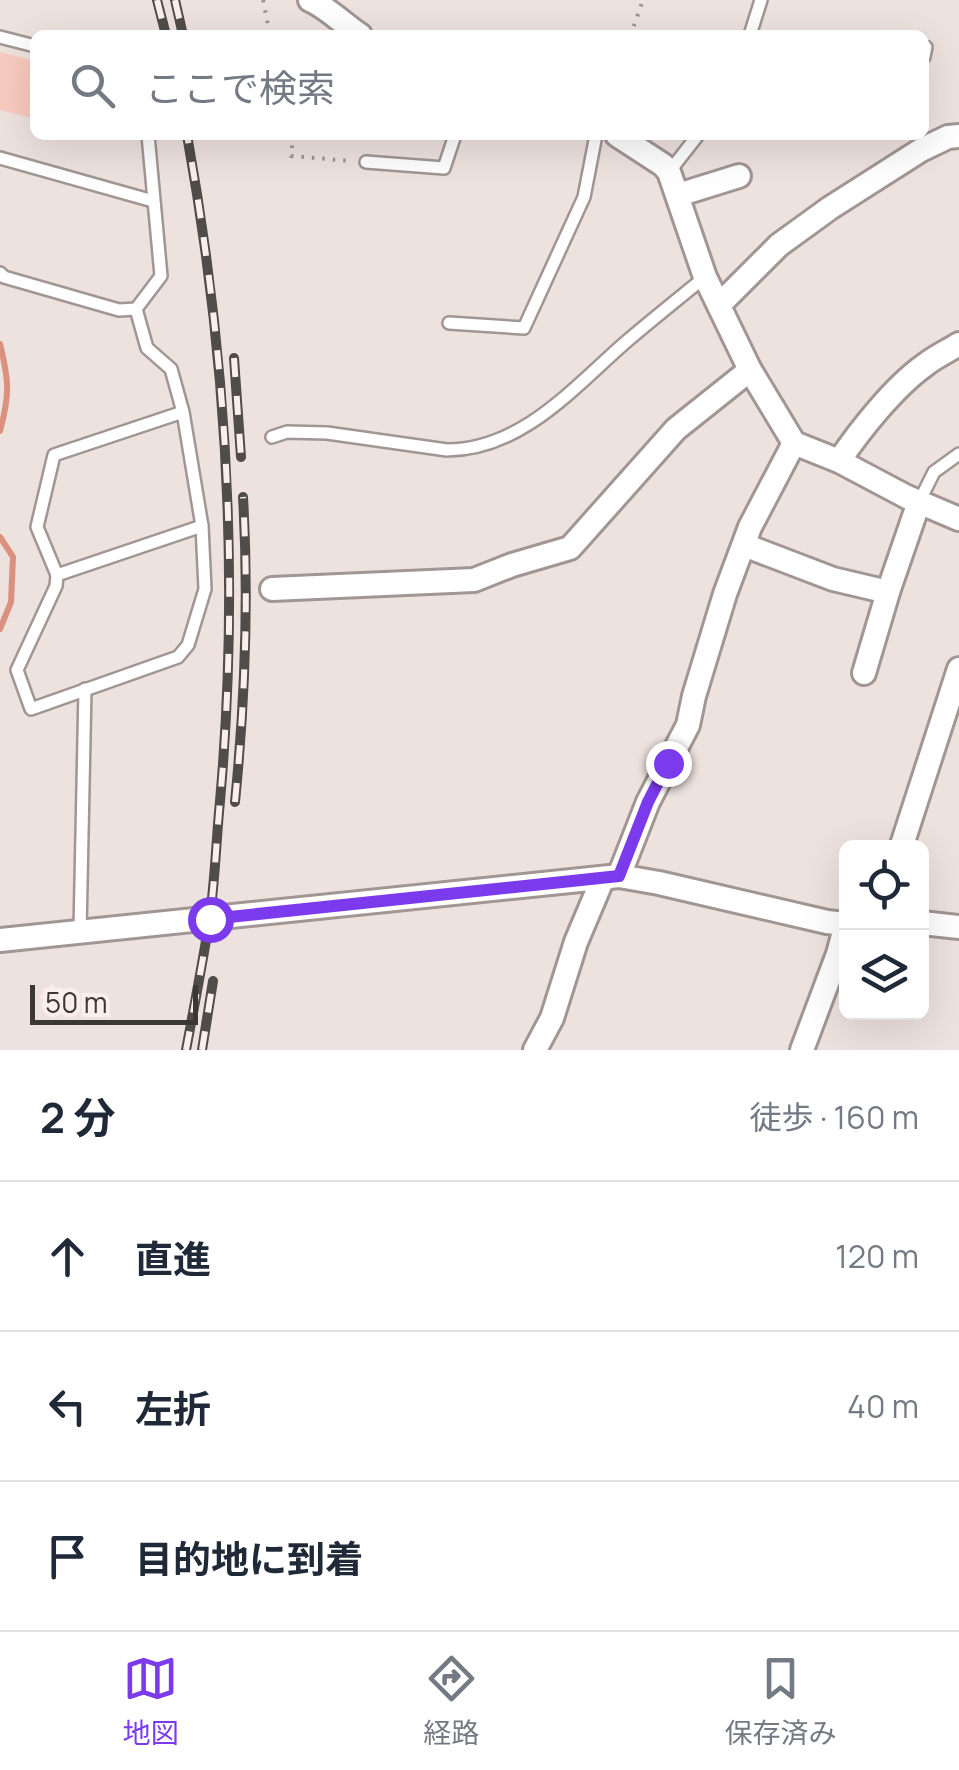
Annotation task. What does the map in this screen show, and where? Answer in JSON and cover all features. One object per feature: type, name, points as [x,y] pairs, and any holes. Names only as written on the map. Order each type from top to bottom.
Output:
[{"type":"street","points":[[310,0],[352,30]]},
{"type":"street","points":[[719,305],[780,245],[917,142],[959,136]]},
{"type":"street","points":[[625,140],[669,172],[705,277],[750,370],[794,442],[959,519]]},
{"type":"street","points":[[678,195],[739,176]]},
{"type":"street","points":[[839,461],[864,427],[922,366],[959,344]]},
{"type":"street","points":[[272,589],[474,580],[570,548],[676,430],[750,370]]},
{"type":"street","points":[[535,1050],[552,1018],[576,942],[688,726],[725,594],[750,527],[794,442]]},
{"type":"street","points":[[864,673],[919,502]]},
{"type":"street","points":[[744,545],[833,580],[888,592]]},
{"type":"street","points":[[904,840],[959,669]]},
{"type":"street","points":[[0,940],[611,876],[658,882],[839,923]]},
{"type":"street","points":[[929,924],[959,927]]},
{"type":"street","points":[[802,1050],[844,930]]},
{"type":"lane","points":[[752,30],[761,0]]},
{"type":"lane","points":[[0,37],[30,45]]},
{"type":"lane","points":[[0,273],[119,310],[136,309],[161,276],[148,140]]},
{"type":"lane","points":[[366,162],[444,168],[453,140]]},
{"type":"lane","points":[[449,323],[524,328],[584,197],[595,140]]},
{"type":"lane","points":[[669,172],[694,140]]},
{"type":"lane","points":[[0,158],[153,200]]},
{"type":"lane","points":[[272,437],[287,432],[327,433],[457,450],[491,442],[528,424],[568,395],[705,277]]},
{"type":"lane","points":[[136,309],[147,348],[171,369],[183,412],[202,526],[205,589],[188,645],[178,657],[31,709],[17,670],[58,575],[37,527],[54,455],[183,412]]},
{"type":"lane","points":[[919,502],[934,472],[959,454]]},
{"type":"lane","points":[[58,575],[202,526]]},
{"type":"lane","points":[[80,931],[84,689]]},
{"type":"path","points":[[263,0],[269,30]]},
{"type":"path","points":[[632,30],[643,0]]},
{"type":"path","points":[[293,140],[291,156],[366,162]]},
{"type":"shaded area","points":[[0,52],[30,60],[30,118],[0,110]]},
{"type":"waterway","points":[[0,344],[7,388],[0,431]]},
{"type":"waterway","points":[[0,537],[13,557],[11,602],[0,629]]},
{"type":"railway","points":[[157,0],[165,30]]},
{"type":"railway","points":[[175,0],[182,30]]},
{"type":"railway","points":[[186,1050],[213,893],[229,633],[220,384],[188,140]]},
{"type":"railway","points":[[234,358],[241,457]]},
{"type":"railway","points":[[235,802],[245,650],[243,497]]},
{"type":"railway","points":[[202,1050],[213,981]]},
{"type":"route","points":[[210,919],[619,876],[668,763]]}]
